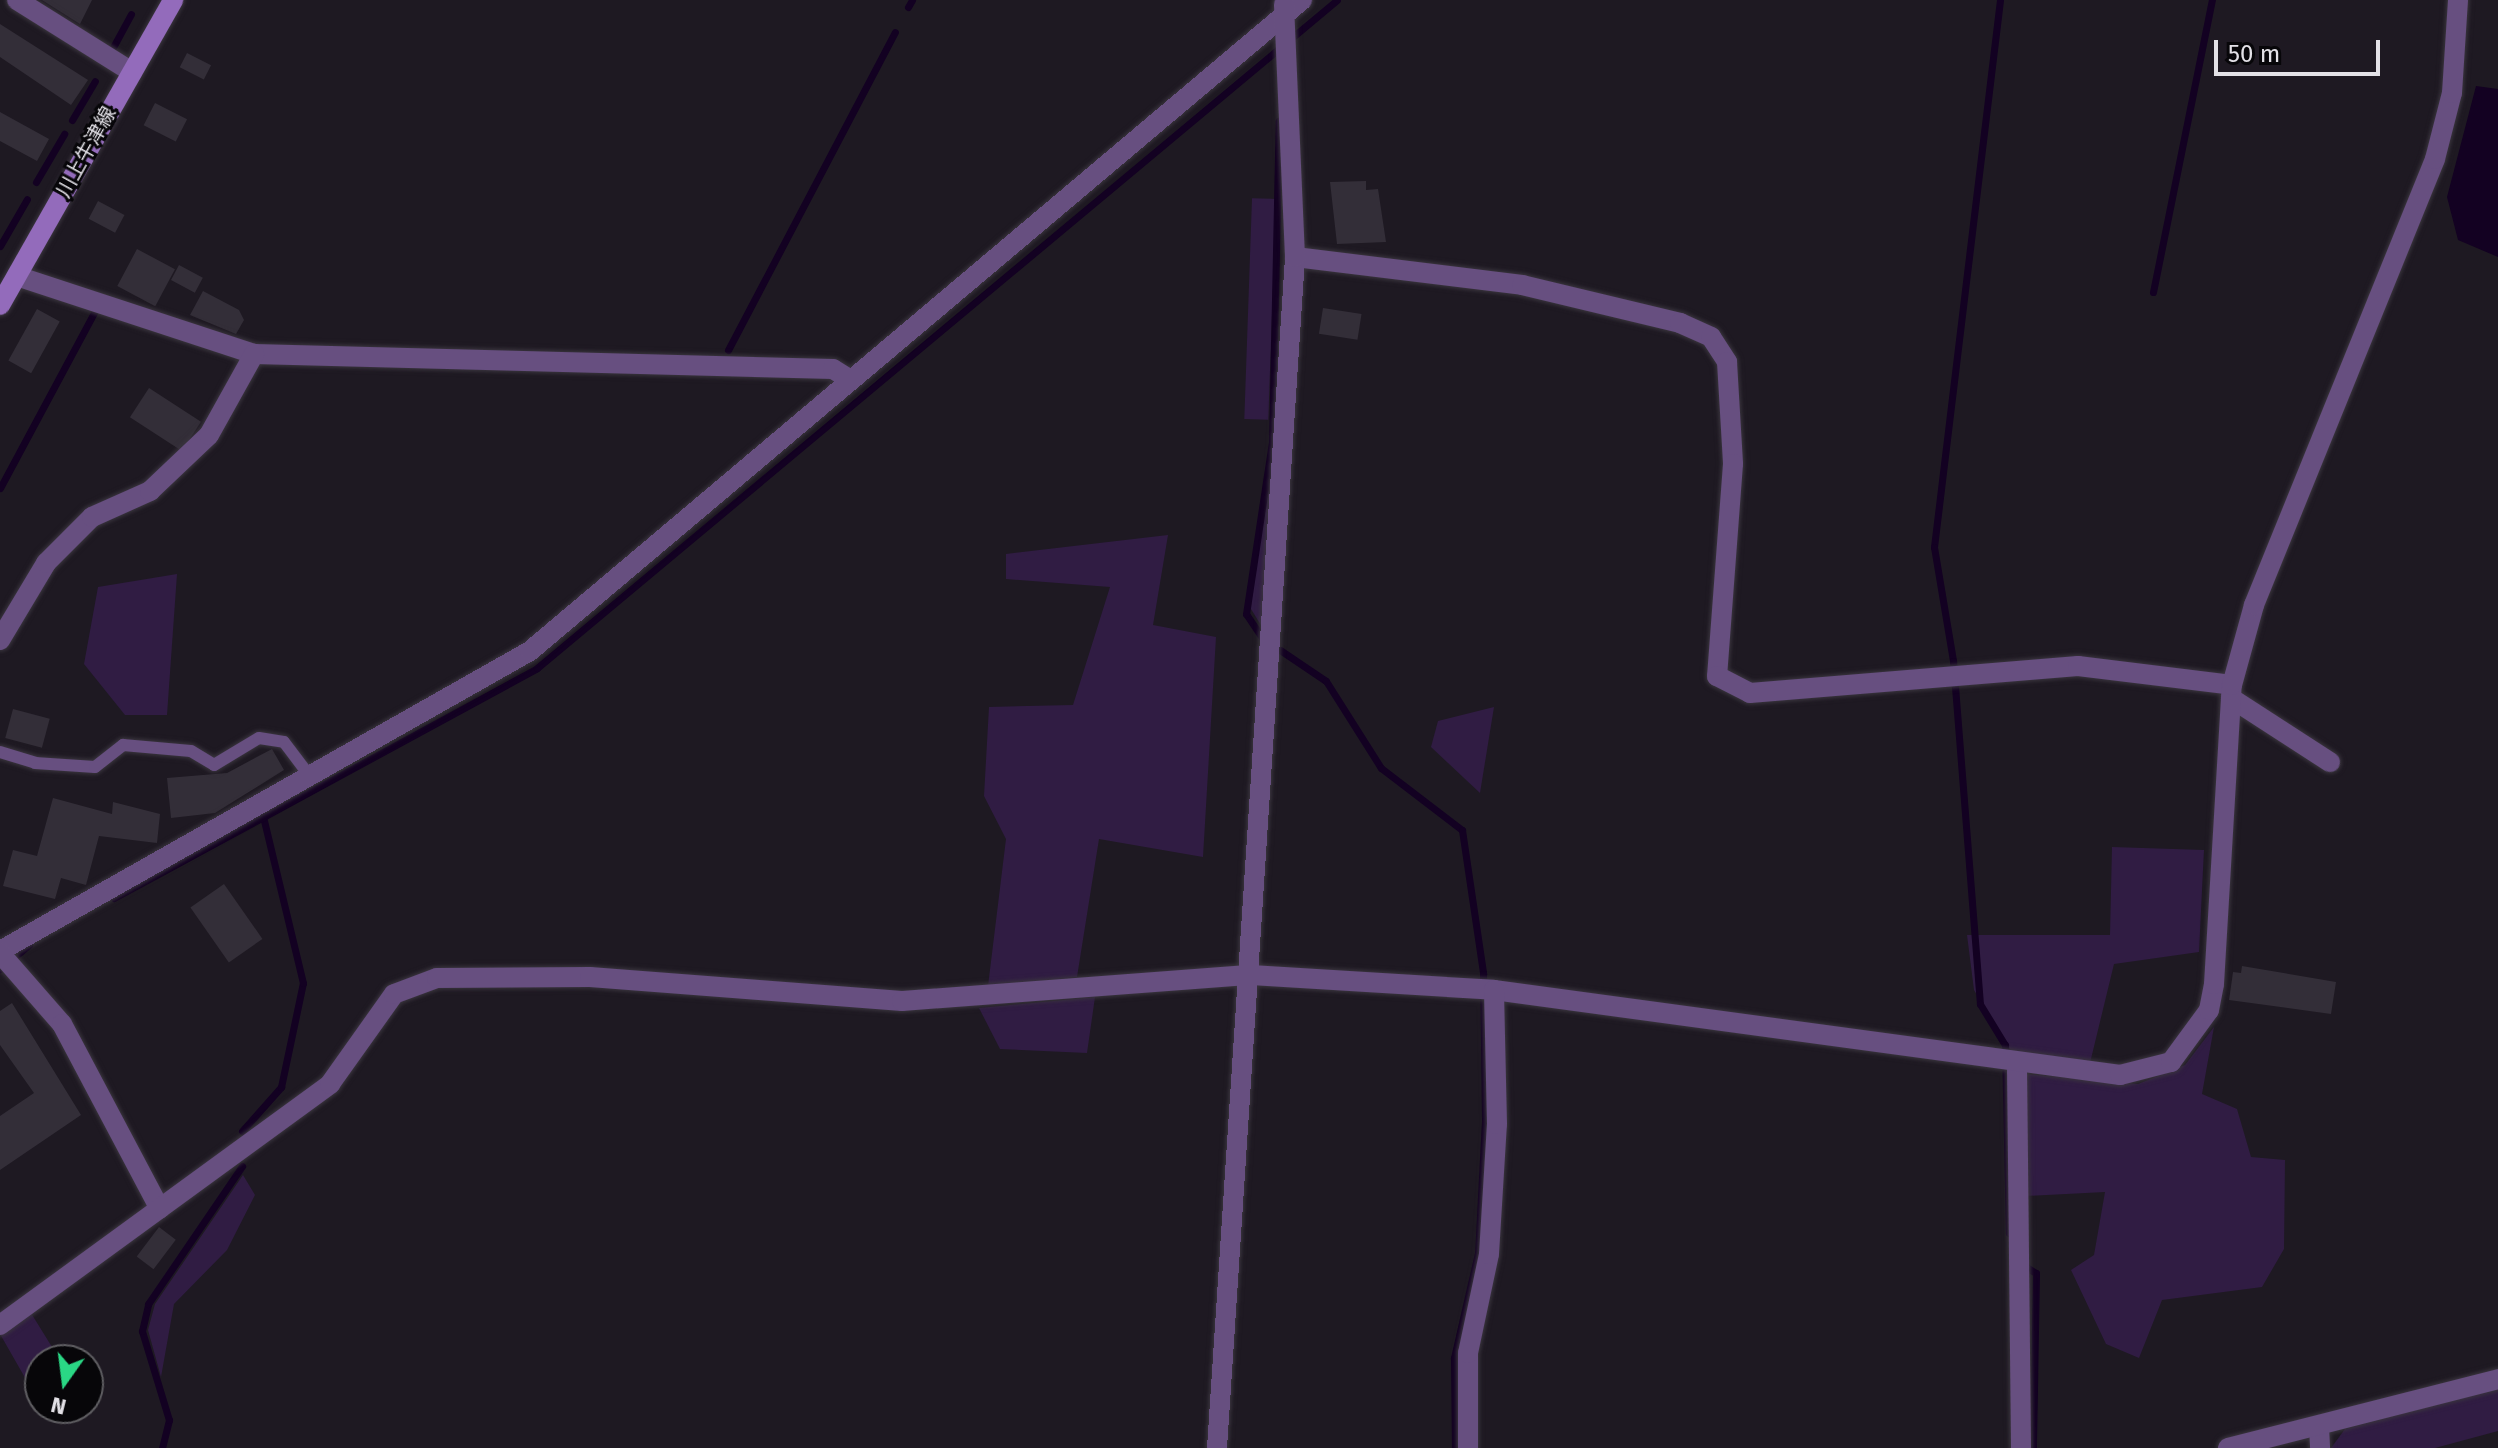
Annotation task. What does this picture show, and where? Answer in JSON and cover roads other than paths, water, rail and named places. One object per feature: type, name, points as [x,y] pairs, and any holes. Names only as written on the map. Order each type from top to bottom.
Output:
[{"type":"main road","name":"川上牛津線","points":[[0,305],[173,0]]},
{"type":"street","points":[[17,0],[132,72]]},
{"type":"street","points":[[160,1209],[62,1024],[26,974],[0,952],[308,774],[530,651],[1284,6],[1302,0]]},
{"type":"street","points":[[0,1325],[330,1084],[378,1011],[410,983],[590,977],[902,1001],[1251,975],[1484,989],[2017,1065],[2120,1075],[2171,1062],[2209,1010],[2231,691],[2254,605],[2435,159],[2452,93],[2458,0]]},
{"type":"street","points":[[1217,1448],[1251,975],[1295,257],[1284,6]]},
{"type":"street","points":[[1295,257],[1522,285],[1680,323],[1711,337],[1727,362],[1733,464],[1717,676],[1750,693],[2078,666],[2231,691],[2330,762]]},
{"type":"street","points":[[17,276],[254,354],[833,369],[849,379]]},
{"type":"street","points":[[0,640],[46,563],[92,517],[150,491],[209,435],[254,354]]},
{"type":"street","points":[[1468,1448],[1468,1353],[1489,1254],[1495,1153],[1484,989]]},
{"type":"street","points":[[2017,1065],[2023,1252],[2021,1448]]},
{"type":"street","points":[[2228,1448],[2319,1438],[2498,1379]]},
{"type":"lane","points":[[0,752],[35,763],[95,767],[123,745],[191,751],[214,765],[259,738],[284,742],[308,774]]},
{"type":"waterway","points":[[908,7],[912,0]]},
{"type":"waterway","points":[[114,898],[537,668],[1337,0]]},
{"type":"waterway","points":[[2000,0],[1934,547],[1953,661],[1980,1004],[2005,1045],[2009,1233]]},
{"type":"waterway","points":[[2153,292],[2212,0]]},
{"type":"waterway","points":[[111,51],[131,14]]},
{"type":"waterway","points":[[728,350],[895,32]]},
{"type":"waterway","points":[[72,120],[95,81]]},
{"type":"waterway","points":[[1263,639],[1246,614],[1272,443],[1279,121]]},
{"type":"waterway","points":[[36,182],[64,134]]},
{"type":"waterway","points":[[0,246],[27,199]]},
{"type":"waterway","points":[[0,488],[94,313]]},
{"type":"waterway","points":[[1280,650],[1326,681],[1381,768],[1462,830],[1483,973],[1485,1121],[1478,1253],[1454,1358],[1455,1448]]},
{"type":"waterway","points":[[242,1131],[281,1087],[303,983],[263,816]]},
{"type":"waterway","points":[[0,969],[29,945]]},
{"type":"waterway","points":[[162,1448],[169,1420],[142,1331],[148,1304],[242,1166]]},
{"type":"waterway","points":[[2023,1265],[2036,1273],[2033,1448]]}]
